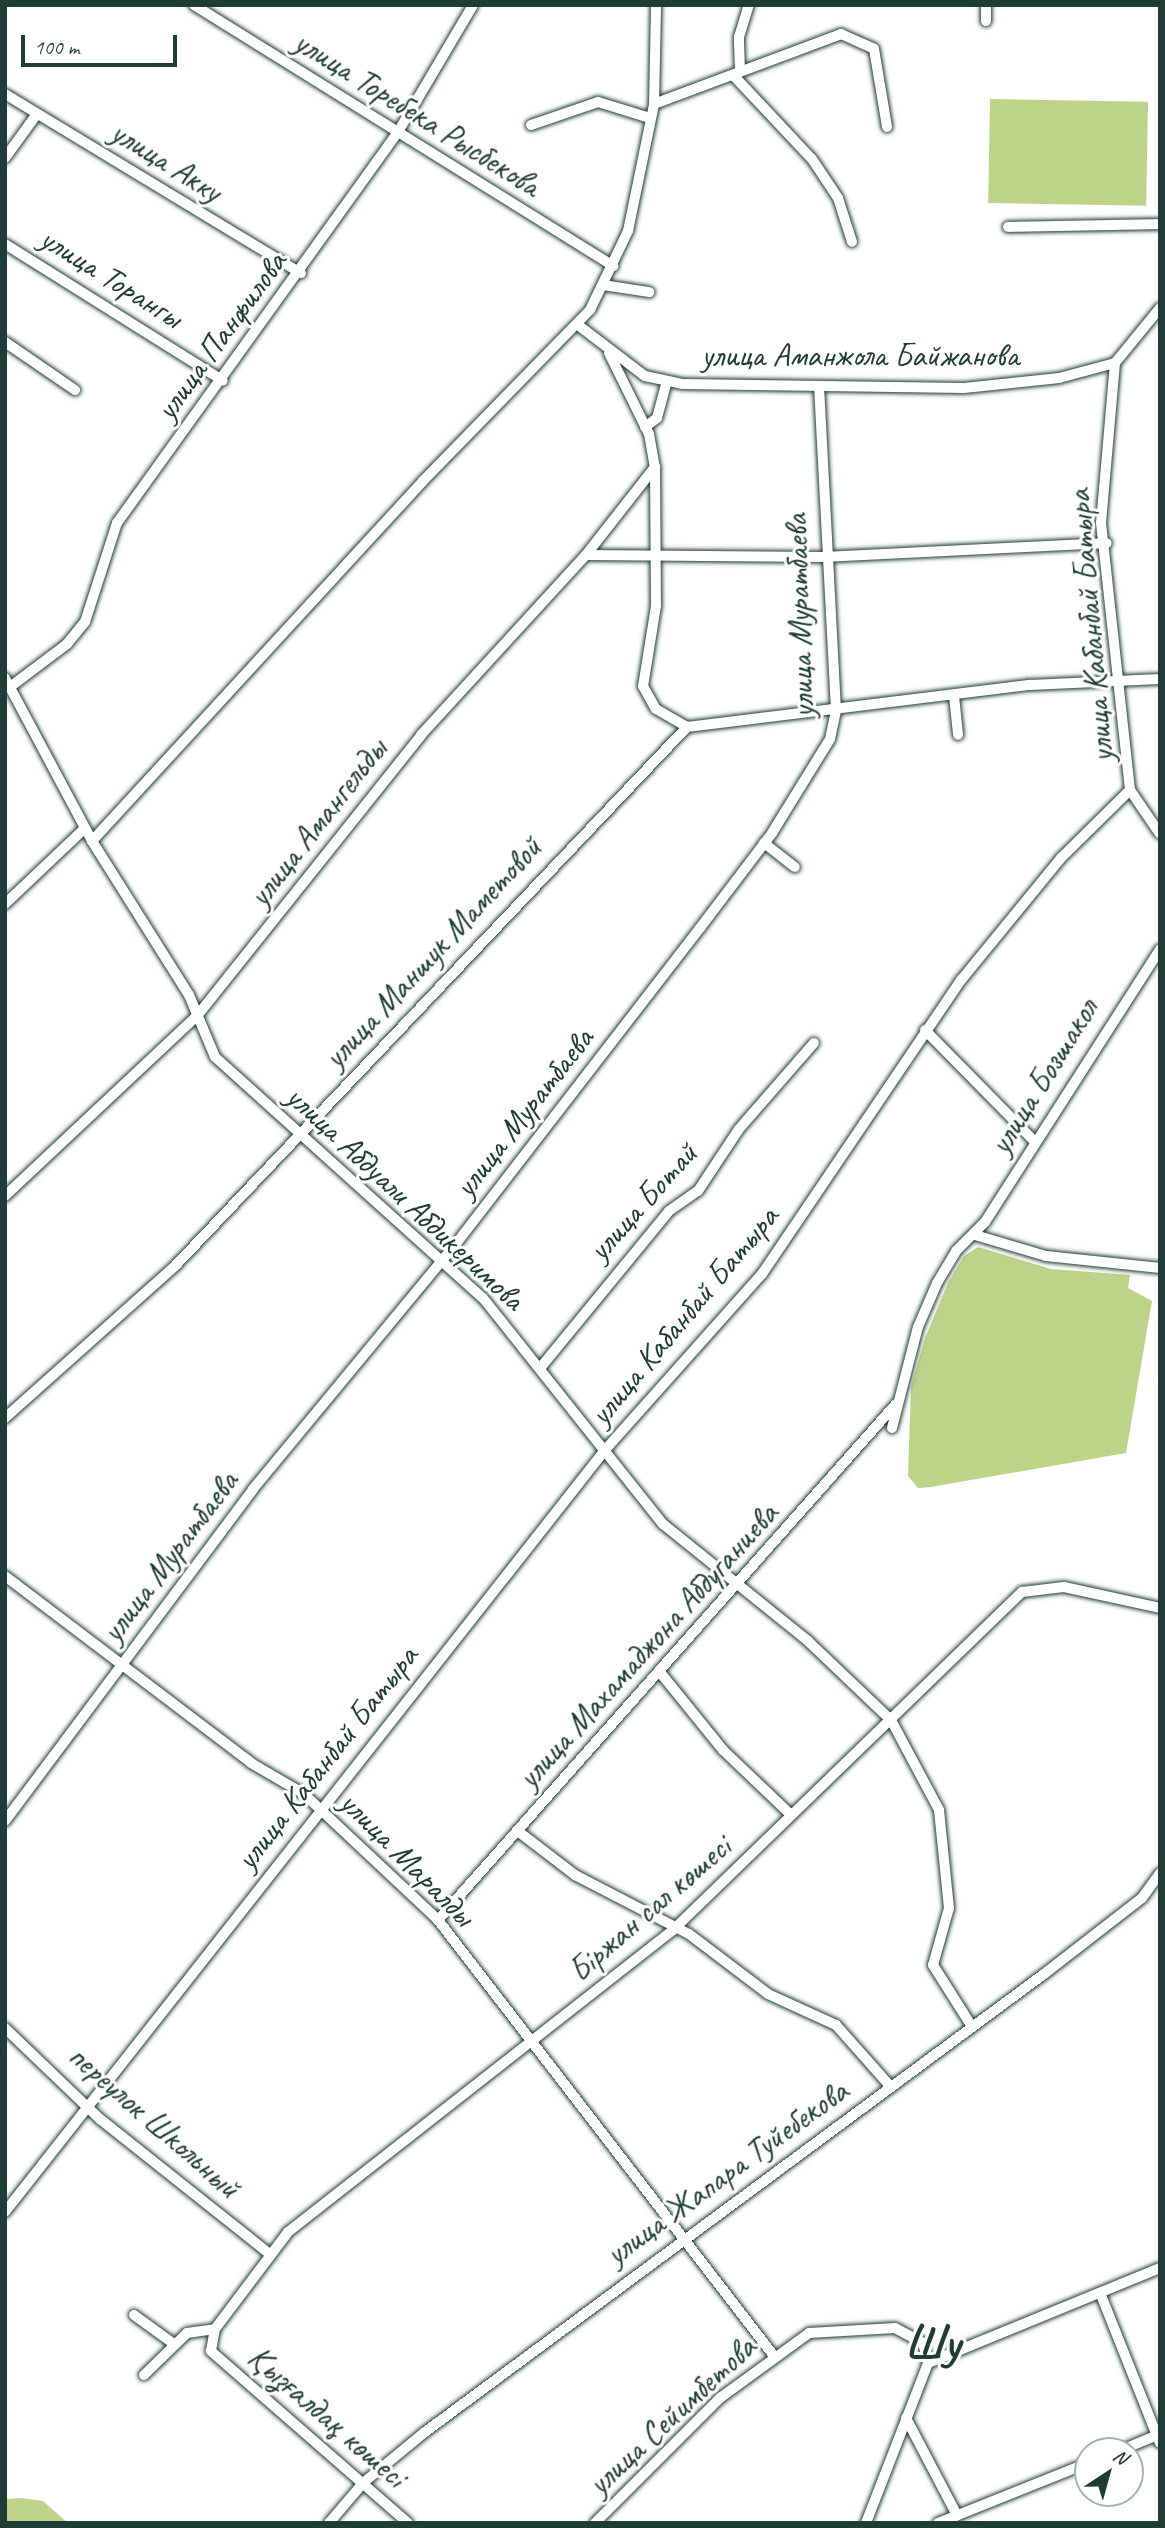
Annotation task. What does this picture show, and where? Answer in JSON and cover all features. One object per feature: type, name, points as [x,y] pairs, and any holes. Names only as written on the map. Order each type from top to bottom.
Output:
[{"type":"street","name":"улица Торебека Рысбекова","points":[[194,5],[612,266]]},
{"type":"street","name":"улица Панфилова","points":[[7,683],[67,644],[85,622],[117,523],[301,273],[398,132],[474,5]]},
{"type":"street","points":[[92,841],[422,481],[578,325],[603,285],[628,231],[654,104],[656,5]]},
{"type":"street","points":[[749,5],[739,37],[736,73],[812,159],[838,198],[852,242]]},
{"type":"street","points":[[986,5],[986,21]]},
{"type":"street","points":[[654,104],[831,37],[859,37],[877,55],[887,127]]},
{"type":"street","name":"улица Акку","points":[[5,94],[301,273]]},
{"type":"street","points":[[531,125],[598,102],[650,118]]},
{"type":"street","points":[[5,158],[37,114]]},
{"type":"street","points":[[1008,227],[1160,224]]},
{"type":"street","name":"улица Торангы","points":[[5,244],[223,381]]},
{"type":"street","points":[[603,285],[649,292]]},
{"type":"street","points":[[1115,363],[1160,308]]},
{"type":"street","points":[[578,325],[610,353],[645,427],[655,467],[656,558],[643,686],[656,709],[687,727],[954,696],[1120,680],[1160,679]]},
{"type":"street","points":[[5,342],[75,390]]},
{"type":"street","name":"улица Аманжола Байжанова","points":[[610,353],[645,376],[667,381],[819,389],[1001,386],[1115,363]]},
{"type":"street","name":"улица Кабанбай Батыра","points":[[5,2212],[87,2101],[605,1450],[762,1274],[925,1030],[1061,858],[1130,790],[1102,485],[1115,363]]},
{"type":"street","points":[[645,427],[657,418],[667,381]]},
{"type":"street","name":"улица Муратбаева","points":[[5,1821],[253,1489],[439,1260],[764,843],[830,739],[836,710],[823,557],[819,389]]},
{"type":"street","name":"улица Амангельды","points":[[5,1196],[197,1016],[421,735],[586,555],[655,467]]},
{"type":"street","points":[[586,555],[656,558],[823,557],[1107,543]]},
{"type":"street","name":"улица Абдуали Абдикеримова","points":[[7,683],[92,841],[197,1016],[215,1057],[300,1138],[483,1298],[541,1367],[646,1507],[739,1585],[891,1720],[939,1810],[949,1908],[933,1965],[971,2025]]},
{"type":"street","points":[[954,696],[958,735]]},
{"type":"street","name":"улица Маншук Маметовой","points":[[5,1418],[177,1264],[300,1138],[391,1033],[687,727]]},
{"type":"street","points":[[1130,790],[1160,834]]},
{"type":"street","points":[[5,904],[85,828]]},
{"type":"street","points":[[764,843],[795,867]]},
{"type":"street","name":"улица Бозшакол","points":[[895,1405],[926,1304],[956,1251],[975,1235],[1160,949]]},
{"type":"street","points":[[925,1030],[1034,1141]]},
{"type":"street","name":"улица Ботай","points":[[541,1367],[669,1211],[698,1191],[739,1129],[814,1043]]},
{"type":"street","points":[[975,1235],[1046,1256],[1160,1268]]},
{"type":"street","points":[[892,1429],[895,1405]]},
{"type":"street","name":"улица Махамаджона Абдуганиева","points":[[438,1920],[739,1585],[895,1405]]},
{"type":"street","name":"улица Маралды","points":[[8,1583],[125,1662],[227,1745],[319,1808],[438,1920],[529,2043],[687,2235],[774,2356]]},
{"type":"street","name":"Біржан сал көшесі","points":[[211,2351],[215,2329],[288,2232],[673,1930],[1022,1592],[1064,1587],[1160,1608]]},
{"type":"street","points":[[659,1671],[723,1750],[791,1815]]},
{"type":"street","points":[[519,1832],[575,1875],[610,1889],[673,1930],[689,1934],[789,2006],[836,2025],[891,2087]]},
{"type":"street","name":"улица Жапара Туйебекова","points":[[329,2523],[363,2483],[687,2235],[1155,1890],[1160,1873]]},
{"type":"street","name":"переулок Школьный","points":[[5,2028],[87,2101],[100,2119],[270,2254]]},
{"type":"street","points":[[866,2523],[928,2363],[1160,2269]]},
{"type":"street","points":[[1101,2295],[1159,2437]]},
{"type":"street","points":[[134,2315],[174,2344]]},
{"type":"street","points":[[144,2375],[174,2344],[197,2328],[215,2329]]},
{"type":"street","name":"улица Сейимбетова","points":[[596,2523],[720,2398],[774,2356],[826,2329],[895,2329],[923,2343],[928,2363]]},
{"type":"street","name":"Қызғалдақ көшесі","points":[[211,2351],[408,2523]]},
{"type":"street","points":[[906,2418],[957,2515]]},
{"type":"street","points":[[938,2523],[1074,2469]]},
{"type":"green space","points":[[990,99],[1148,102],[1146,206],[988,203]]},
{"type":"green space","points":[[978,1247],[1051,1269],[1130,1275],[1128,1288],[1152,1301],[1126,1453],[931,1487],[918,1488],[908,1476],[911,1387],[925,1338],[948,1283],[964,1256]]},
{"type":"green space","points":[[5,2499],[43,2501],[68,2523],[5,2523]]},
{"type":"district","name":"Шу","points":[[932,2343]]}]
